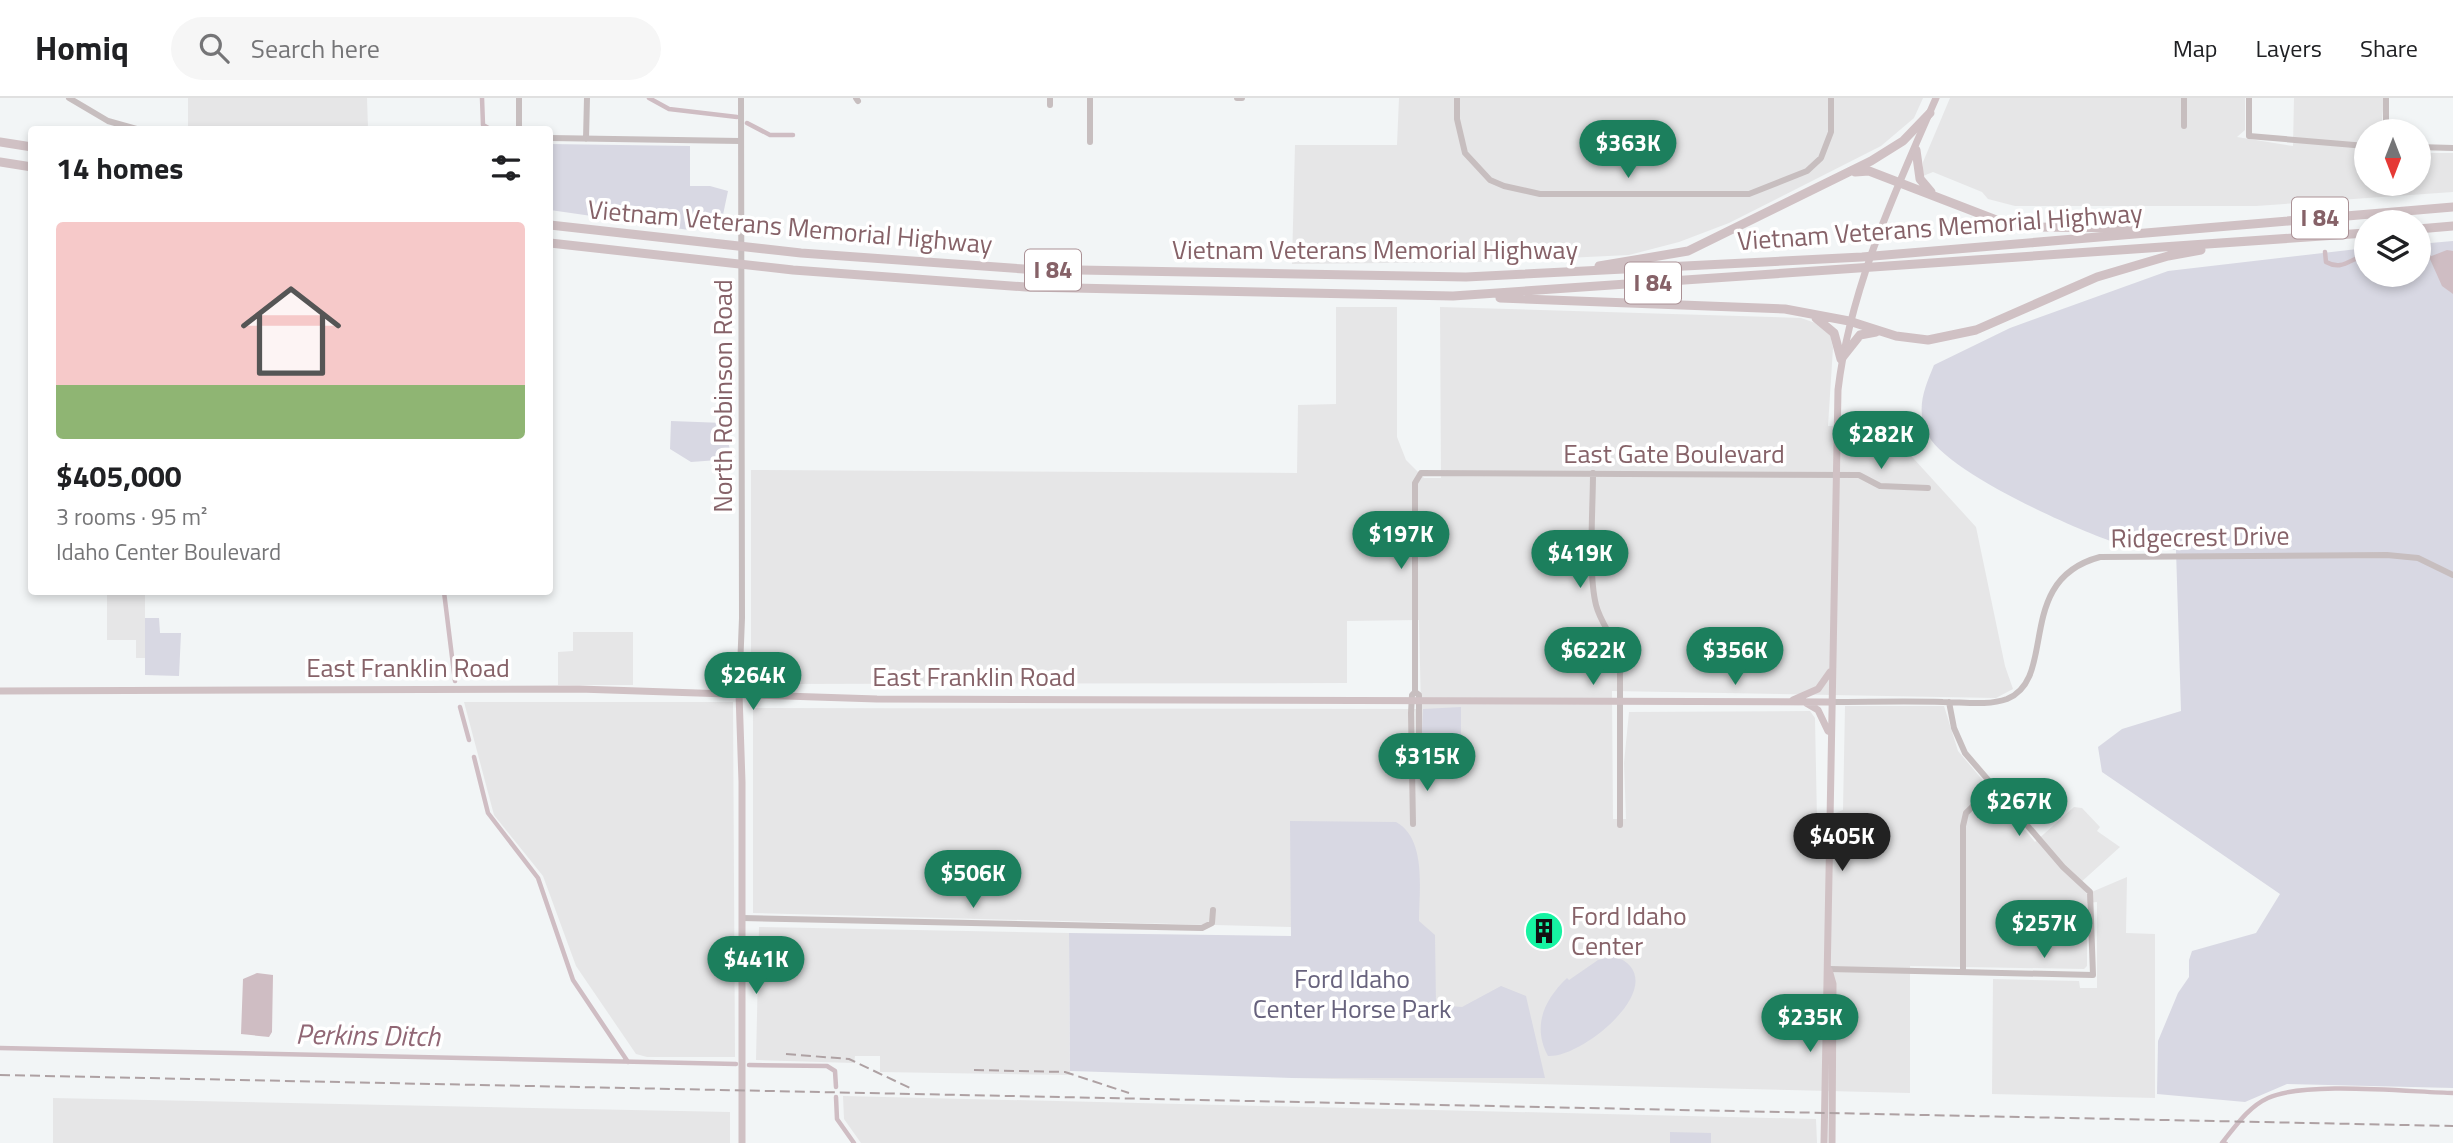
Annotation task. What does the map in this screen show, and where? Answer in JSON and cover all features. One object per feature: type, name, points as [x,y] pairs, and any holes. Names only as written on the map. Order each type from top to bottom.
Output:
[{"type":"highway","points":[[1559,273],[1688,251],[1850,173],[1893,148],[1930,113]]},
{"type":"highway","points":[[0,142],[28,146]]},
{"type":"highway","points":[[1916,150],[1920,179],[1941,199]]},
{"type":"highway","points":[[0,162],[28,166]]},
{"type":"highway","points":[[1850,173],[1869,171],[1980,216],[2026,227],[2187,229]]},
{"type":"highway","name":"Vietnam Veterans Memorial Highway","points":[[553,225],[814,254],[1024,269],[1466,277],[1862,257],[2453,207]]},
{"type":"highway","points":[[2431,228],[2453,226]]},
{"type":"highway","name":"Vietnam Veterans Memorial Highway","points":[[553,243],[793,270],[1026,287],[1453,296],[1853,271],[2354,234]]},
{"type":"highway","points":[[1453,296],[1725,306],[1806,312],[1849,321],[1882,333],[1928,340],[1956,337],[2097,277],[2168,256],[2234,243]]},
{"type":"highway","points":[[1806,312],[1832,329],[1841,359]]},
{"type":"highway","points":[[1841,359],[1860,335],[1882,333]]},
{"type":"main road","points":[[1824,1143],[1825,985],[1829,969],[1830,672],[1841,359],[1864,273],[1936,98]]},
{"type":"main road","points":[[1790,701],[1818,689],[1830,672]]},
{"type":"main road","name":"East Franklin Road","points":[[0,691],[579,689],[877,699],[1415,697],[1830,702]]},
{"type":"main road","points":[[739,694],[742,1143]]},
{"type":"main road","points":[[1802,702],[1818,710],[1830,737]]},
{"type":"main road","points":[[1829,969],[1833,984],[1832,1143]]},
{"type":"street","points":[[69,98],[108,121],[125,126]]},
{"type":"street","points":[[519,126],[520,98]]},
{"type":"street","points":[[586,139],[587,98]]},
{"type":"street","name":"North Robinson Road","points":[[739,694],[741,98]]},
{"type":"street","points":[[1090,98],[1090,142]]},
{"type":"street","points":[[1457,98],[1457,119],[1465,153],[1472,164],[1490,180],[1524,192],[1749,194],[1807,171],[1821,158],[1831,132],[1831,98]]},
{"type":"street","points":[[2184,98],[2184,127]]},
{"type":"street","points":[[2249,98],[2249,136],[2354,145]]},
{"type":"street","points":[[2386,98],[2386,119]]},
{"type":"street","points":[[553,138],[740,141]]},
{"type":"street","points":[[2431,147],[2453,148]]},
{"type":"street","name":"East Gate Boulevard","points":[[1415,697],[1415,484],[1418,475],[1425,472],[1835,474],[1859,475],[1880,486],[1928,488]]},
{"type":"street","points":[[1593,473],[1594,595],[1600,617],[1619,654],[1620,825]]},
{"type":"street","name":"Ridgecrest Drive","points":[[1949,702],[1992,702],[2016,693],[2030,673],[2050,593],[2069,571],[2100,557],[2387,555],[2418,558],[2453,575]]},
{"type":"street","points":[[1413,824],[1414,745],[1419,738],[1415,697]]},
{"type":"street","name":"East Franklin Road","points":[[1830,702],[1949,702]]},
{"type":"street","points":[[1829,969],[2092,975],[2093,905],[2090,892],[2063,867],[1993,787],[1959,741],[1949,702]]},
{"type":"street","points":[[1963,972],[1963,826],[1966,813],[1972,805],[1993,787]]},
{"type":"street","points":[[742,918],[1202,928],[1212,923],[1213,910]]},
{"type":"shaded area","points":[[188,98],[367,98],[368,126],[188,126]]},
{"type":"shaded area","points":[[1399,98],[1923,98],[1914,118],[1881,146],[1729,223],[1679,242],[1629,255],[1481,262],[1292,264],[1295,145],[1397,145]]},
{"type":"shaded area","points":[[1950,98],[2245,98],[2245,130],[2237,137],[2293,146],[2294,98],[2384,98],[2382,119],[2354,119],[2354,196],[2397,196],[2256,206],[2015,206],[1988,199],[1982,192],[1933,172],[1923,176],[1923,162]]},
{"type":"shaded area","points":[[2431,153],[2453,153],[2453,192],[2431,194]]},
{"type":"shaded area","points":[[2447,250],[2453,251],[2453,294],[2442,286],[2431,256]]},
{"type":"shaded area","points":[[1336,307],[1397,307],[1397,437],[1406,460],[1424,478],[1441,478],[1440,307],[1801,318],[1821,325],[1830,335],[1833,348],[1828,426],[1883,425],[1976,527],[2005,666],[2013,689],[1996,698],[1612,691],[1613,819],[1626,819],[1624,763],[1629,712],[1810,711],[1815,718],[1817,820],[1843,810],[1845,706],[1944,706],[1958,751],[2035,842],[2074,807],[2082,808],[2100,827],[2097,831],[2120,847],[2079,884],[2087,894],[2127,877],[2126,933],[2155,934],[2155,1098],[1992,1094],[1993,979],[2079,981],[2080,988],[2097,988],[2097,902],[2087,903],[2087,966],[2084,969],[1910,966],[1910,1093],[1292,1078],[1291,927],[753,913],[753,708],[1421,709],[1419,620],[1347,621],[1347,683],[758,684],[751,678],[751,470],[1297,473],[1298,405],[1336,404]]},
{"type":"shaded area","points":[[107,595],[145,595],[145,658],[136,658],[136,640],[107,640]]},
{"type":"shaded area","points":[[573,632],[633,632],[633,685],[558,685],[558,652],[573,651]]},
{"type":"shaded area","points":[[464,702],[733,702],[735,1057],[647,1057],[636,1054],[576,966],[543,876],[494,815]]},
{"type":"shaded area","points":[[759,927],[1069,933],[1070,1075],[880,1072],[880,1056],[855,1056],[854,1063],[756,1060]]},
{"type":"shaded area","points":[[257,973],[273,975],[272,1032],[269,1037],[241,1034],[243,979]]},
{"type":"shaded area","points":[[843,1096],[1816,1119],[1817,1143],[861,1143],[844,1119]]},
{"type":"shaded area","points":[[53,1098],[730,1112],[730,1143],[53,1143]]},
{"type":"green space","points":[[553,144],[690,146],[690,186],[710,186],[728,191],[720,229],[690,225],[689,230],[553,210]]},
{"type":"green space","points":[[2453,241],[2453,1088],[2287,1084],[2245,1102],[2157,1094],[2158,1041],[2178,993],[2189,977],[2192,951],[2256,933],[2280,894],[2102,772],[2098,747],[2122,729],[2181,711],[2176,550],[2129,547],[2102,538],[2014,498],[1957,464],[1937,447],[1926,431],[1922,405],[1928,381],[1934,365],[2010,328],[2168,271],[2354,249],[2354,287],[2431,287],[2431,243]]},
{"type":"green space","points":[[671,421],[724,423],[732,459],[691,462],[670,449]]},
{"type":"green space","points":[[145,618],[159,618],[160,633],[181,633],[179,676],[145,675]]},
{"type":"green space","points":[[1461,707],[1461,775],[1423,775],[1420,768],[1423,709]]},
{"type":"green space","name":"Ford Idaho Center Horse Park","points":[[1290,821],[1396,822],[1406,830],[1413,840],[1419,866],[1419,921],[1435,935],[1436,1005],[1462,1007],[1501,986],[1526,996],[1545,1078],[1292,1078],[1070,1071],[1069,933],[1291,936]]},
{"type":"green space","points":[[1615,956],[1631,968],[1635,983],[1630,999],[1618,1016],[1582,1045],[1563,1054],[1548,1056],[1543,1045],[1541,1024],[1552,995],[1567,978],[1569,980],[1598,960]]},
{"type":"green space","points":[[1670,1132],[1711,1133],[1711,1143],[1670,1143]]},
{"type":"waterway","points":[[482,98],[485,126]]},
{"type":"waterway","points":[[649,98],[669,109],[737,117]]},
{"type":"waterway","points":[[747,123],[770,135],[793,135]]},
{"type":"waterway","points":[[2325,252],[2326,262],[2332,265],[2354,260]]},
{"type":"waterway","points":[[444,595],[455,681]]},
{"type":"waterway","points":[[460,707],[469,740]]},
{"type":"waterway","points":[[474,757],[488,813],[538,878],[573,980],[628,1062]]},
{"type":"waterway","name":"Perkins Ditch","points":[[0,1048],[736,1064]]},
{"type":"waterway","name":"Perkins Ditch","points":[[749,1065],[827,1066],[835,1071],[836,1087]]},
{"type":"waterway","points":[[2222,1143],[2254,1107],[2268,1098],[2285,1093],[2331,1089],[2453,1093]]},
{"type":"waterway","name":"Perkins Ditch","points":[[836,1097],[837,1119],[854,1143]]},
{"type":"railway","points":[[786,1054],[849,1059],[912,1089]]},
{"type":"railway","points":[[974,1070],[1065,1072],[1129,1093]]},
{"type":"railway","points":[[0,1075],[2453,1126]]},
{"type":"place","name":"Ford Idaho Center","points":[[1544,931]]}]
